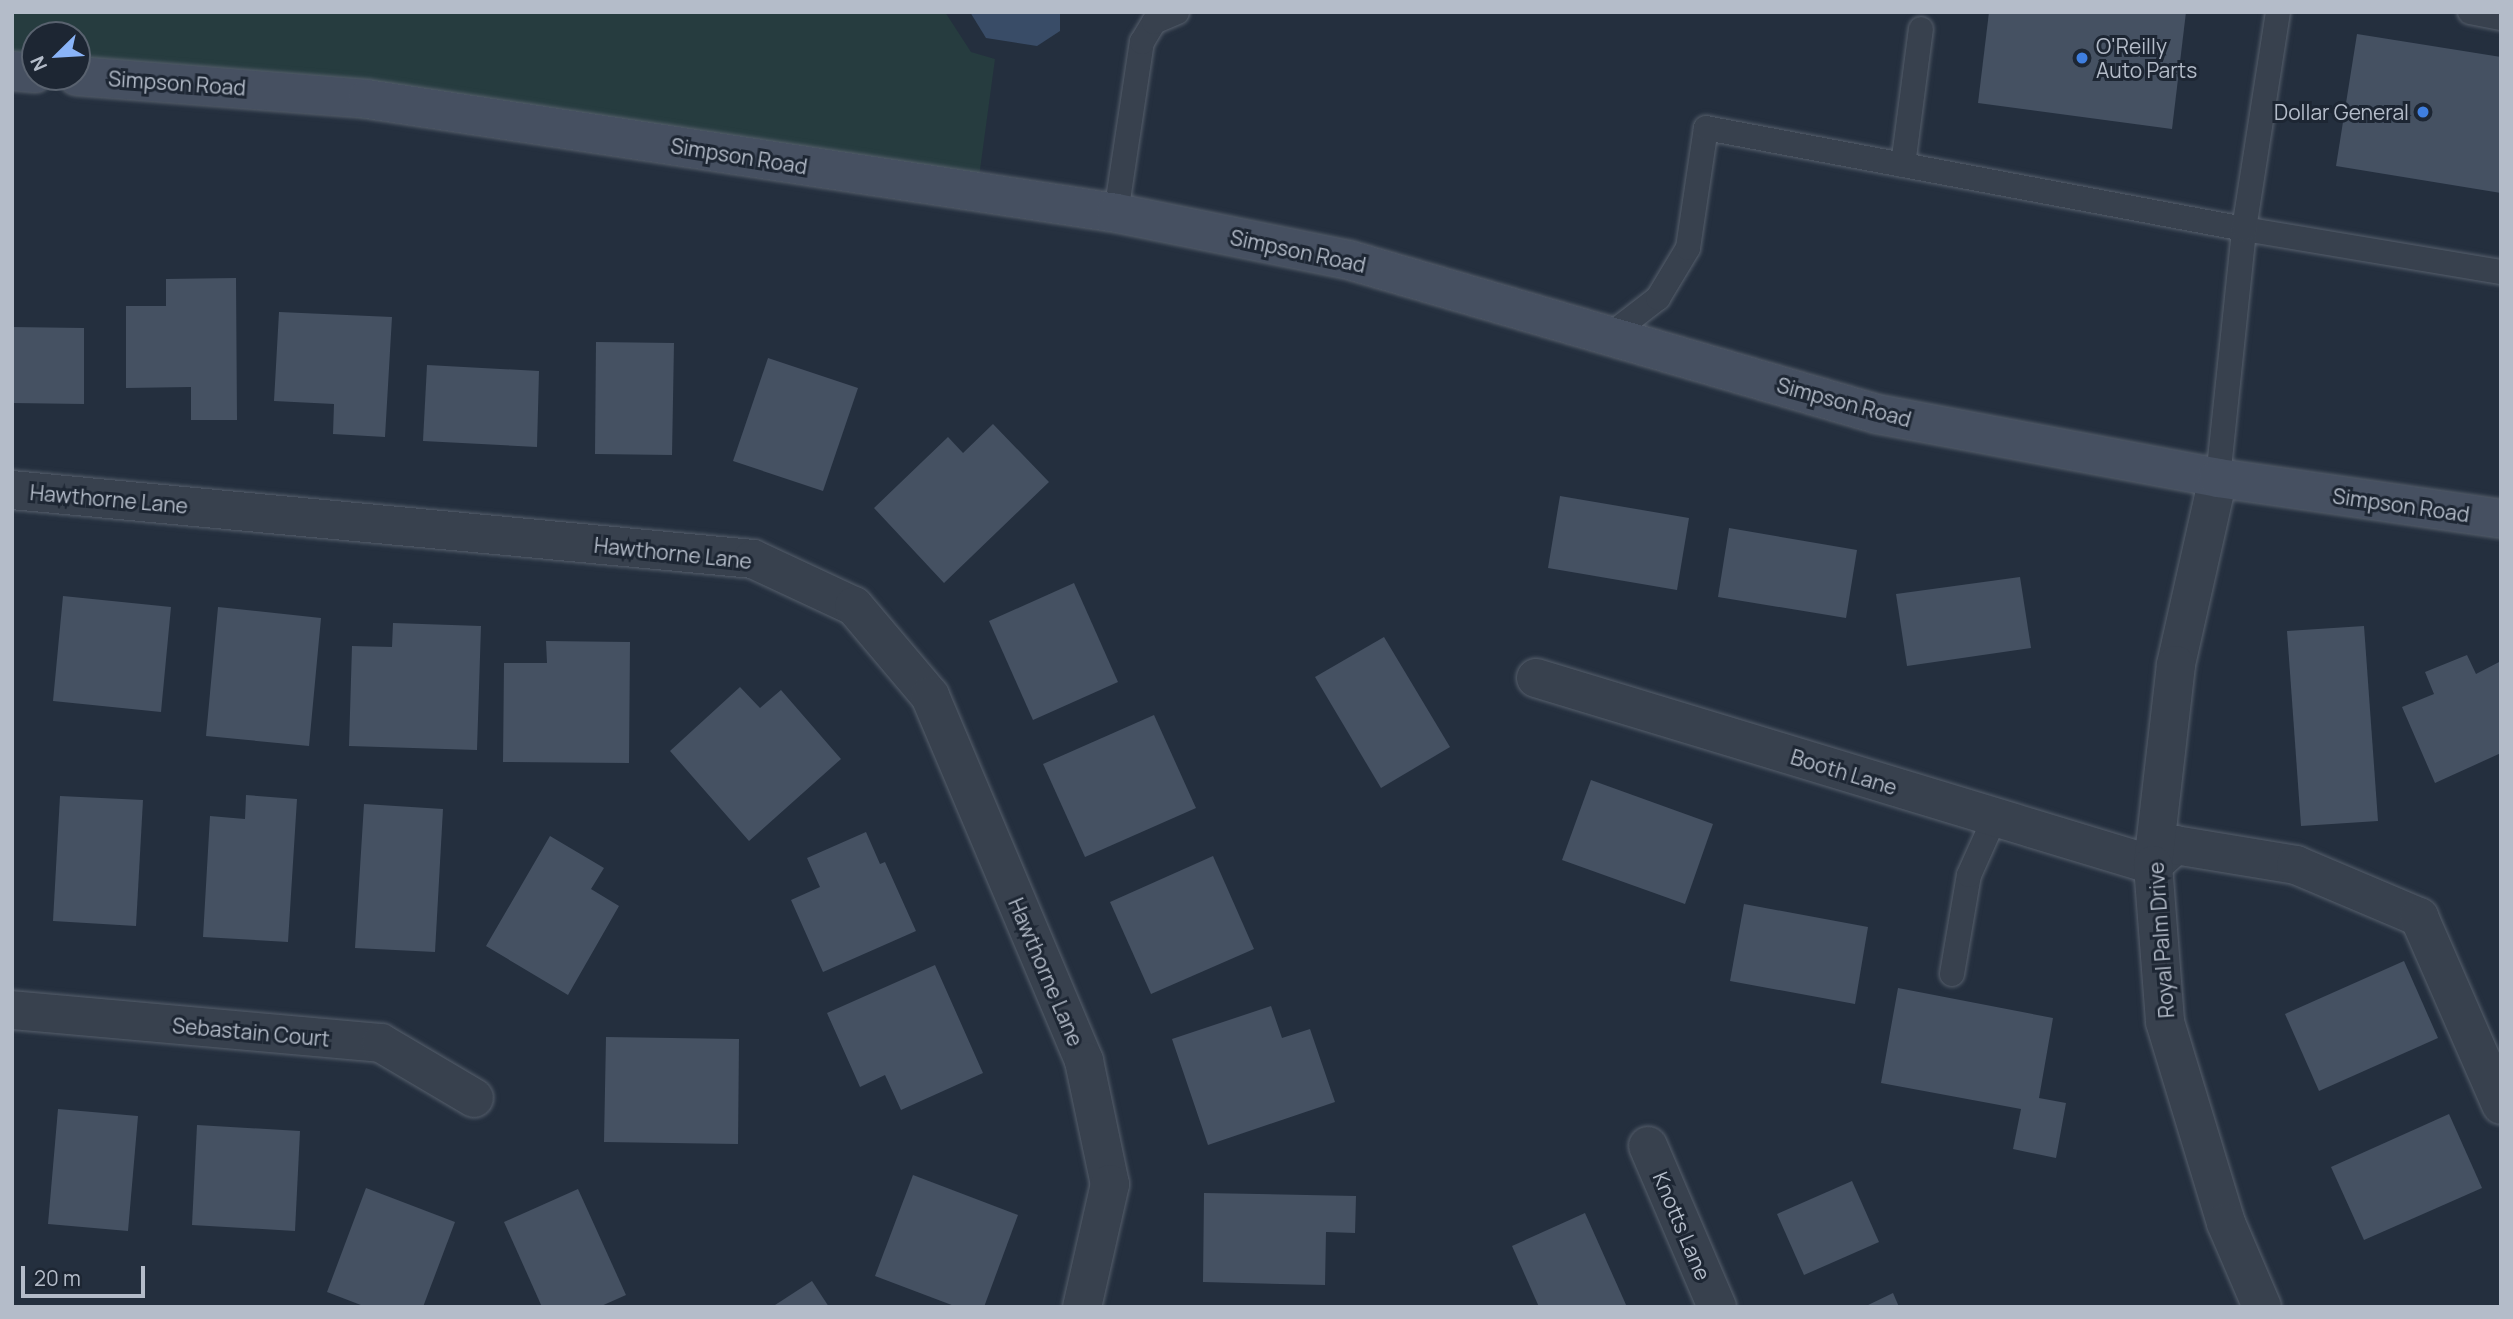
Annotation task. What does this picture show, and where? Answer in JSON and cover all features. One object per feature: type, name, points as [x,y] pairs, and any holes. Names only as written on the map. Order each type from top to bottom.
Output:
[{"type":"main road","name":"Simpson Road","points":[[91,77],[366,99],[1115,213],[1349,260],[1877,414],[2218,478],[2501,519]]},
{"type":"street","name":"Royal Palm Drive","points":[[2218,478],[2176,665],[2153,865],[2165,1022],[2226,1223],[2262,1307]]},
{"type":"street","name":"Hawthorne Lane","points":[[12,490],[753,559],[854,606],[930,696],[1084,1061],[1110,1184],[1082,1307]]},
{"type":"street","name":"Booth Lane","points":[[1536,678],[2153,865]]},
{"type":"street","points":[[2153,865],[2175,845],[2297,865],[2420,917],[2501,1105]]},
{"type":"street","name":"Sebastain Court","points":[[12,1010],[381,1043],[474,1098]]},
{"type":"street","name":"Knotts Lane","points":[[1648,1146],[1717,1307]]},
{"type":"lane","points":[[1115,213],[1142,42],[1154,22],[1177,12]]},
{"type":"lane","points":[[2218,478],[2244,229],[2278,12]]},
{"type":"lane","points":[[2470,12],[2501,18]]},
{"type":"lane","points":[[1903,165],[1921,29]]},
{"type":"lane","points":[[1610,335],[1658,298],[1688,248],[1706,128],[2244,229],[2501,272]]},
{"type":"lane","points":[[1952,974],[1969,875],[1995,817]]},
{"type":"green space","points":[[12,12],[945,12],[971,52],[995,59],[977,192],[91,85],[91,21],[21,21],[21,77],[12,76]]},
{"type":"water","points":[[970,12],[1060,12],[1060,31],[1037,46],[986,38]]},
{"type":"building","name":"O'Reilly Auto Parts","points":[[1989,12],[2186,12],[2172,129],[1978,103]]},
{"type":"building","name":"Dollar General","points":[[2357,34],[2501,57],[2501,193],[2336,166]]},
{"type":"building","points":[[236,278],[237,420],[191,420],[191,387],[126,388],[126,306],[166,306],[166,279]]},
{"type":"building","points":[[279,312],[392,317],[385,437],[333,434],[334,404],[274,401]]},
{"type":"building","points":[[12,327],[84,328],[84,404],[12,403]]},
{"type":"building","points":[[596,342],[674,343],[672,455],[595,454]]},
{"type":"building","points":[[768,358],[858,388],[823,491],[733,461]]},
{"type":"building","points":[[427,365],[539,371],[537,447],[423,441]]},
{"type":"building","points":[[993,424],[1049,482],[944,583],[874,508],[948,437],[963,453]]},
{"type":"building","points":[[1560,496],[1689,518],[1677,590],[1548,568]]},
{"type":"building","points":[[1729,528],[1857,550],[1846,618],[1718,597]]},
{"type":"building","points":[[2020,577],[2031,648],[1907,666],[1896,594]]},
{"type":"building","points":[[1074,583],[1118,682],[1033,720],[989,621]]},
{"type":"building","points":[[63,596],[171,607],[161,712],[53,701]]},
{"type":"building","points":[[218,607],[321,618],[309,746],[206,736]]},
{"type":"building","points":[[393,623],[481,626],[477,750],[349,746],[352,646],[392,647]]},
{"type":"building","points":[[2364,626],[2378,821],[2301,826],[2287,631]]},
{"type":"building","points":[[1384,637],[1450,747],[1381,788],[1315,677]]},
{"type":"building","points":[[546,641],[630,642],[629,763],[503,762],[504,663],[547,663]]},
{"type":"building","points":[[2467,655],[2476,674],[2501,661],[2501,753],[2435,783],[2402,707],[2434,694],[2425,672]]},
{"type":"building","points":[[740,687],[760,708],[781,690],[841,759],[749,841],[670,751]]},
{"type":"building","points":[[1154,715],[1196,808],[1085,857],[1043,764]]},
{"type":"building","points":[[1591,780],[1713,824],[1685,904],[1562,860]]},
{"type":"building","points":[[246,795],[297,799],[288,942],[203,937],[210,816],[245,819]]},
{"type":"building","points":[[60,796],[143,800],[136,926],[53,921]]},
{"type":"building","points":[[364,804],[443,809],[435,952],[355,948]]},
{"type":"building","points":[[866,832],[880,864],[885,862],[916,931],[823,972],[791,900],[820,887],[807,858]]},
{"type":"building","points":[[550,836],[604,868],[591,889],[619,906],[568,995],[486,946]]},
{"type":"building","points":[[1213,856],[1254,949],[1151,994],[1110,902]]},
{"type":"building","points":[[1744,904],[1868,927],[1855,1004],[1730,981]]},
{"type":"building","points":[[2404,961],[2438,1038],[2319,1091],[2285,1014]]},
{"type":"building","points":[[935,965],[983,1073],[901,1110],[885,1075],[860,1087],[827,1013]]},
{"type":"building","points":[[1898,988],[2053,1018],[2039,1098],[2066,1103],[2056,1158],[2013,1149],[2021,1109],[1881,1083]]},
{"type":"building","points":[[1271,1006],[1282,1038],[1310,1029],[1335,1102],[1208,1145],[1172,1039]]},
{"type":"building","points":[[606,1037],[739,1039],[738,1144],[604,1142]]},
{"type":"building","points":[[58,1109],[138,1116],[128,1231],[48,1224]]},
{"type":"building","points":[[2449,1114],[2482,1188],[2364,1240],[2331,1167]]},
{"type":"building","points":[[197,1125],[300,1131],[295,1231],[192,1225]]},
{"type":"building","points":[[913,1175],[1018,1215],[984,1307],[957,1307],[875,1276]]},
{"type":"building","points":[[1852,1181],[1879,1242],[1804,1275],[1777,1214]]},
{"type":"building","points":[[366,1188],[455,1222],[423,1307],[366,1307],[327,1292]]},
{"type":"building","points":[[578,1189],[626,1295],[599,1307],[542,1307],[504,1222]]},
{"type":"building","points":[[1204,1193],[1356,1196],[1355,1233],[1326,1232],[1325,1285],[1203,1282]]},
{"type":"building","points":[[1585,1213],[1627,1307],[1539,1307],[1512,1246]]},
{"type":"building","points":[[812,1281],[829,1307],[772,1307]]},
{"type":"building","points":[[1893,1293],[1899,1307],[1864,1307]]},
{"type":"place","name":"O'Reilly Auto Parts","points":[[2082,58]]},
{"type":"place","name":"Dollar General","points":[[2423,112]]}]
